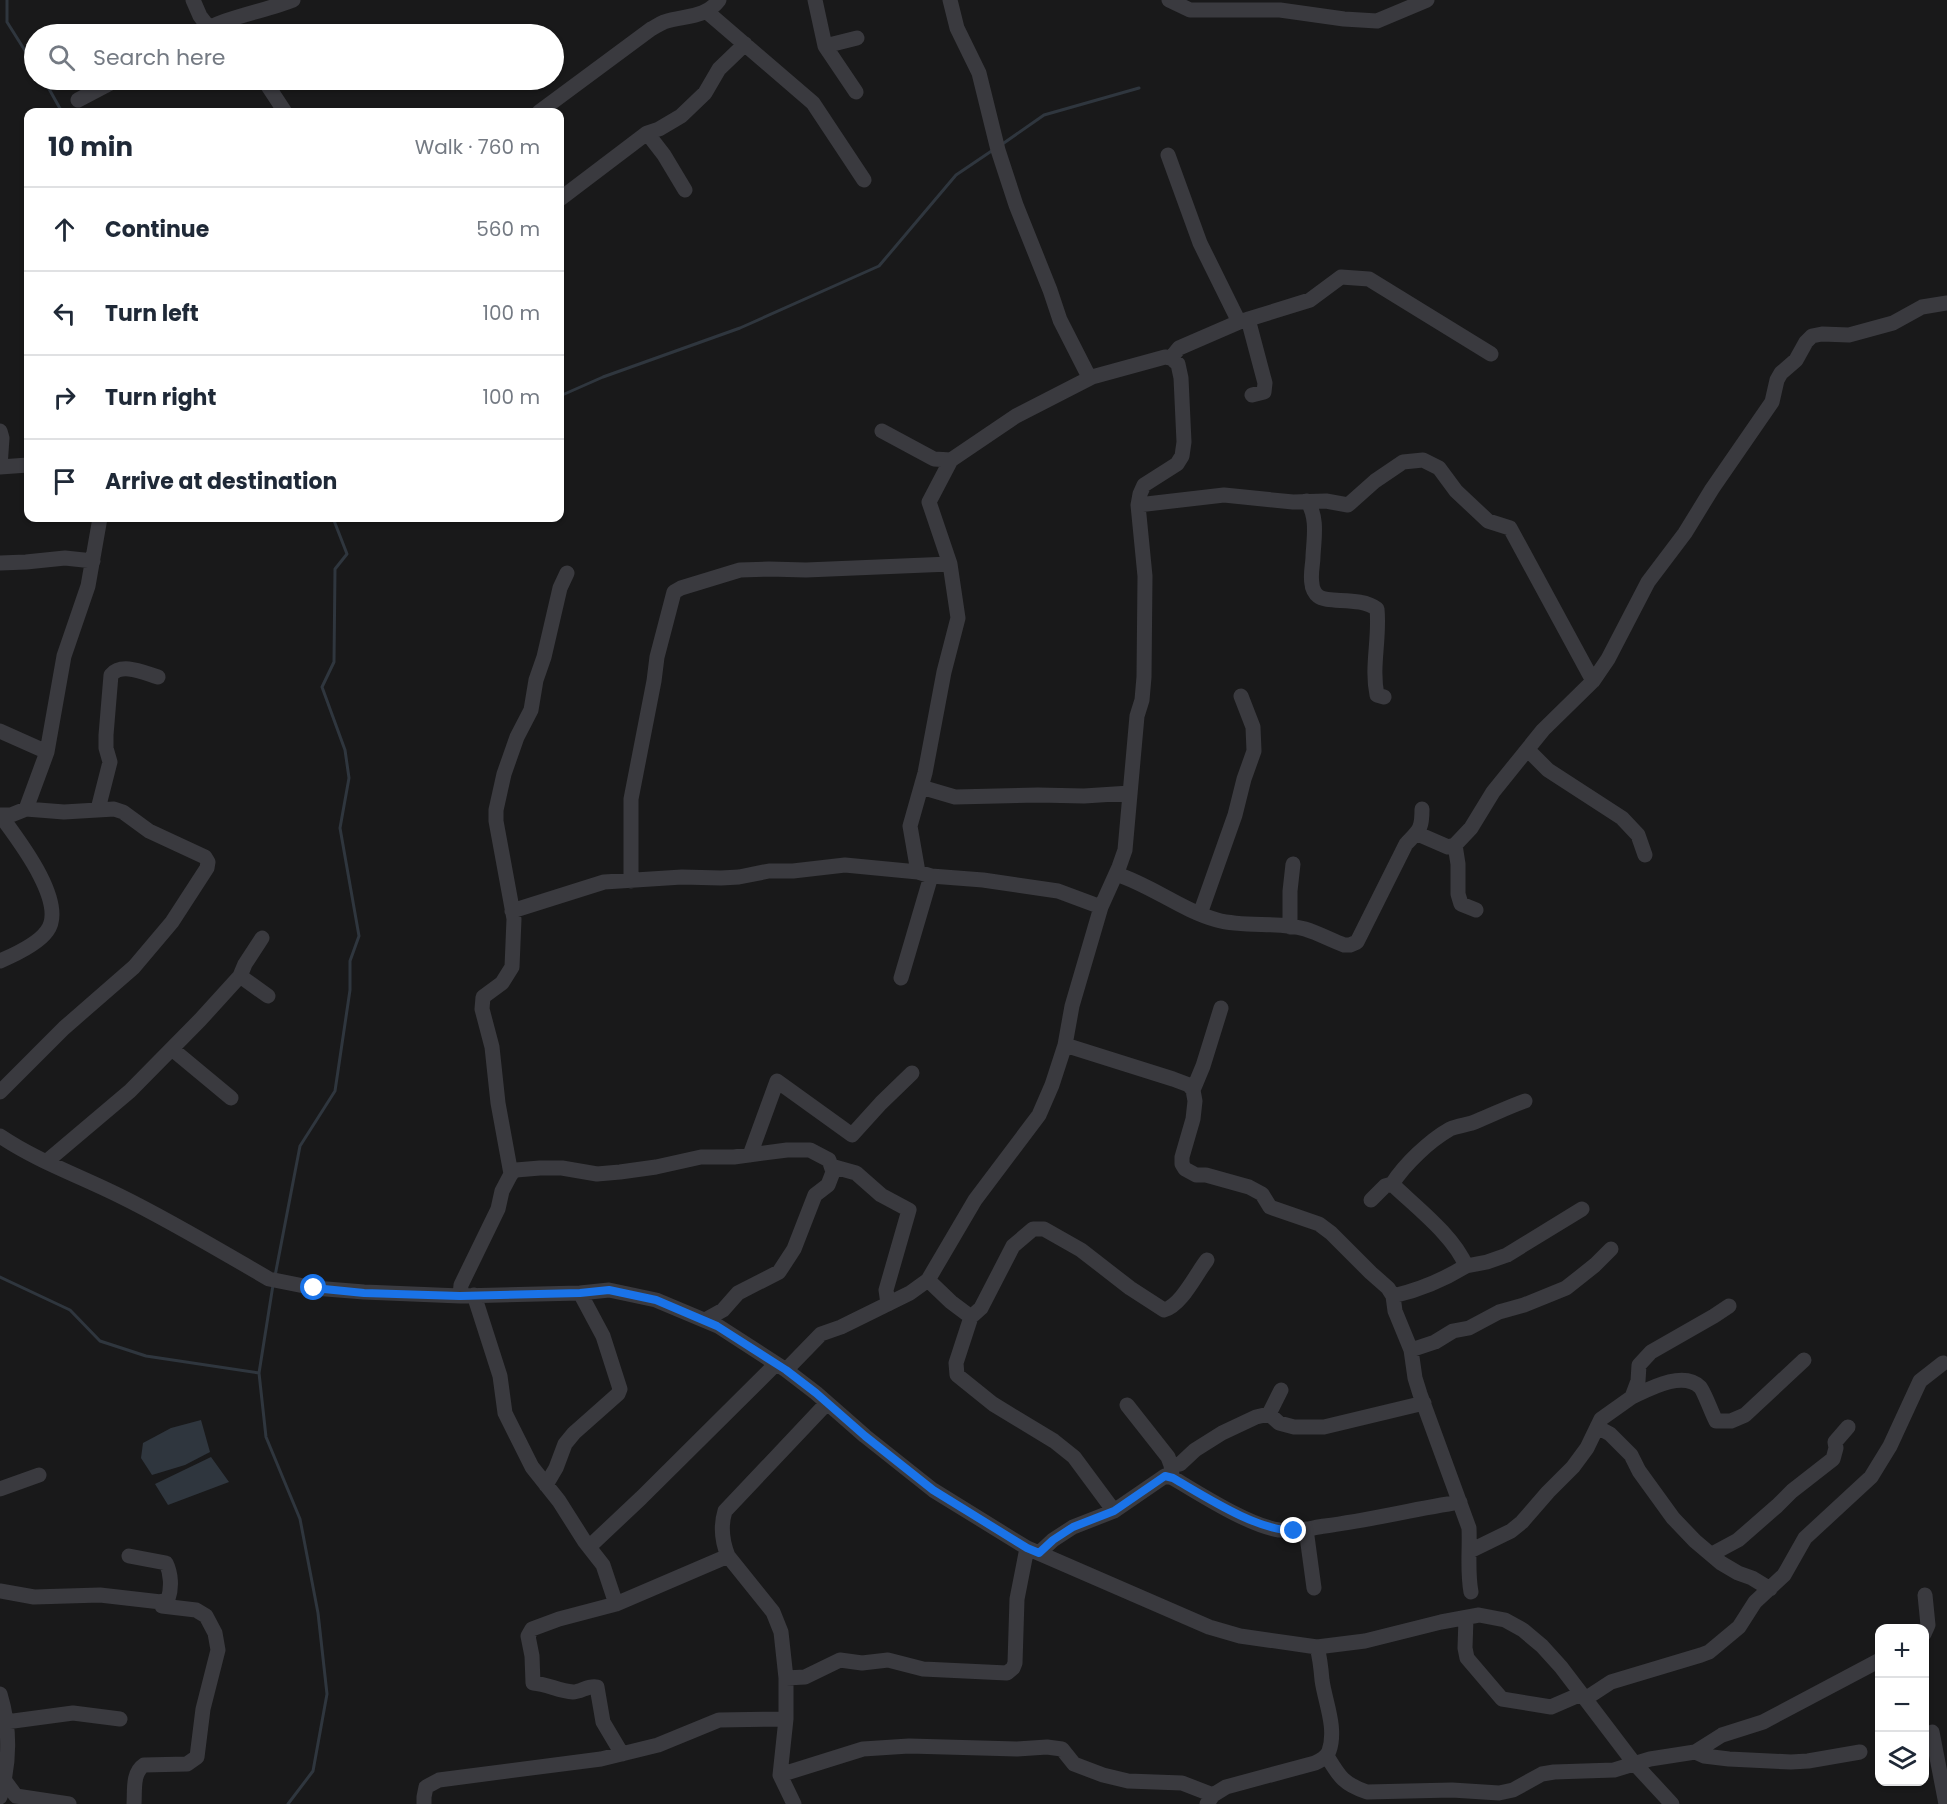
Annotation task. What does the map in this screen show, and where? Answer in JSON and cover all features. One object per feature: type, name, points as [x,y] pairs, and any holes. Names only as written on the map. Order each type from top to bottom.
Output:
[{"type":"street","points":[[193,0],[204,24]]},
{"type":"street","points":[[229,24],[293,0]]},
{"type":"street","points":[[544,108],[651,29],[663,22],[695,16],[706,11],[719,0]]},
{"type":"street","points":[[815,0],[825,46],[856,93]]},
{"type":"street","points":[[950,0],[957,28],[979,73],[998,150],[1030,244],[1060,320],[1088,375],[1092,377]]},
{"type":"street","points":[[1169,0],[1190,10],[1280,10],[1344,20],[1377,21],[1427,0]]},
{"type":"street","points":[[706,11],[813,103],[864,180]]},
{"type":"street","points":[[825,46],[857,38]]},
{"type":"street","points":[[564,196],[647,133],[681,116],[705,93],[719,69],[745,44]]},
{"type":"street","points":[[78,100],[97,90]]},
{"type":"street","points":[[271,90],[282,108]]},
{"type":"street","points":[[647,133],[664,155],[685,190]]},
{"type":"street","points":[[1168,155],[1200,243],[1243,320],[1265,383],[1264,392],[1252,395]]},
{"type":"street","points":[[1172,358],[1179,348],[1243,320],[1310,300],[1341,277],[1370,279],[1491,354]]},
{"type":"street","points":[[1418,834],[1448,847],[1455,845],[1471,828],[1493,792],[1543,730],[1593,681],[1608,659],[1648,582],[1684,533],[1772,402],[1777,380],[1781,373],[1796,360],[1806,342],[1812,336],[1822,334],[1850,335],[1893,323],[1922,307],[1947,303]]},
{"type":"street","points":[[589,1547],[781,1367],[821,1334],[841,1327],[910,1293],[928,1280],[975,1200],[1039,1115],[1065,1045],[1072,1006],[1101,907],[1125,850],[1137,716],[1142,700],[1144,677],[1145,576],[1138,505],[1144,486],[1177,464],[1182,456],[1184,442],[1181,378],[1178,364],[1172,358],[1157,358],[1092,377],[1016,416],[951,460],[929,502],[950,564],[958,618],[944,672],[921,787],[910,825],[925,874],[901,978]]},
{"type":"street","points":[[0,431],[2,438],[0,467],[24,465]]},
{"type":"street","points":[[882,431],[933,459],[951,460]]},
{"type":"street","points":[[1138,505],[1224,495],[1293,502],[1326,501],[1348,505],[1403,462],[1423,460],[1439,468],[1456,492],[1488,521],[1510,528],[1593,681]]},
{"type":"street","points":[[1307,501],[1315,520],[1311,569],[1312,587],[1317,596],[1324,599],[1356,600],[1377,609],[1374,682],[1377,695],[1384,697]]},
{"type":"street","points":[[26,809],[47,752],[64,656],[88,586],[99,522]]},
{"type":"street","points":[[2,567],[65,558],[93,561]]},
{"type":"street","points":[[631,881],[631,800],[657,657],[674,592],[740,570],[806,570],[950,564]]},
{"type":"street","points":[[510,1174],[498,1103],[492,1047],[482,1009],[483,997],[502,983],[512,968],[514,919],[496,810],[504,774],[517,737],[531,710],[536,680],[544,657],[560,588],[567,573]]},
{"type":"street","points":[[98,809],[110,762],[106,742],[111,675],[115,670],[120,669],[136,670],[158,677]]},
{"type":"street","points":[[1200,914],[1235,815],[1254,751],[1253,727],[1241,696]]},
{"type":"street","points":[[0,731],[47,752]]},
{"type":"street","points":[[1528,750],[1548,770],[1622,818],[1638,835],[1645,855]]},
{"type":"street","points":[[921,787],[956,797],[1084,796],[1130,793]]},
{"type":"street","points":[[0,961],[26,949],[48,931],[51,918],[51,897],[24,848],[0,815],[11,815],[26,809],[64,812],[114,809],[123,812],[149,831],[205,857],[208,862],[207,868],[172,922],[134,967],[64,1028],[0,1092]]},
{"type":"street","points":[[1116,874],[1133,880],[1178,905],[1200,914],[1237,924],[1305,929],[1344,945],[1350,945],[1357,942],[1406,844],[1418,834],[1422,809]]},
{"type":"street","points":[[1455,845],[1458,864],[1458,894],[1461,904],[1476,910]]},
{"type":"street","points":[[1290,927],[1293,864]]},
{"type":"street","points":[[512,911],[604,882],[682,877],[730,878],[770,871],[793,871],[846,865],[1058,891],[1101,907]]},
{"type":"street","points":[[46,1162],[130,1091],[172,1049],[240,976],[262,938]]},
{"type":"street","points":[[240,976],[268,996]]},
{"type":"street","points":[[1221,1008],[1203,1066],[1193,1089],[1195,1101],[1193,1119],[1182,1164],[1185,1169],[1196,1174],[1249,1186],[1262,1194],[1270,1207],[1318,1224],[1331,1233],[1388,1288],[1393,1296],[1395,1311],[1411,1350],[1415,1378],[1469,1528],[1468,1571],[1471,1592]]},
{"type":"street","points":[[1065,1045],[1173,1079],[1193,1089]]},
{"type":"street","points":[[172,1049],[231,1098]]},
{"type":"street","points":[[750,1155],[777,1081],[852,1135],[912,1073]]},
{"type":"street","points":[[1371,1200],[1385,1186],[1392,1184],[1401,1170],[1438,1137],[1453,1128],[1475,1123],[1497,1111],[1525,1101]]},
{"type":"street","points":[[0,1136],[46,1162],[174,1223],[274,1280],[314,1288],[364,1293],[467,1296],[609,1290],[656,1300],[717,1326],[781,1367],[933,1490],[1033,1551],[1209,1628],[1317,1647],[1365,1641],[1479,1615],[1505,1620],[1523,1630],[1542,1646],[1561,1667],[1634,1763],[1672,1804]]},
{"type":"street","points":[[616,1604],[603,1565],[559,1501],[531,1467],[505,1413],[500,1376],[461,1285],[498,1209],[502,1191],[510,1174],[516,1170],[562,1168],[597,1174],[656,1167],[701,1157],[734,1157],[810,1150],[829,1160],[833,1173],[828,1185],[815,1195],[794,1249],[779,1272],[738,1293],[723,1310],[705,1320]]},
{"type":"street","points":[[831,1166],[856,1173],[881,1195],[909,1210],[886,1290],[888,1304]]},
{"type":"street","points":[[1392,1184],[1444,1234],[1461,1254],[1466,1266]]},
{"type":"street","points":[[1393,1296],[1445,1279],[1466,1266],[1507,1256],[1582,1209]]},
{"type":"street","points":[[1114,1511],[1074,1457],[1054,1441],[993,1404],[957,1375],[956,1364],[971,1317],[981,1308],[1013,1246],[1033,1229],[1044,1229],[1081,1250],[1103,1269],[1164,1310],[1181,1297],[1207,1260]]},
{"type":"street","points":[[1411,1350],[1435,1342],[1453,1331],[1470,1328],[1499,1312],[1524,1305],[1566,1288],[1611,1249]]},
{"type":"street","points":[[928,1280],[971,1317]]},
{"type":"street","points":[[546,1485],[556,1468],[565,1444],[574,1433],[618,1394],[620,1389],[603,1336],[580,1293]]},
{"type":"street","points":[[1632,1397],[1638,1382],[1639,1365],[1651,1352],[1729,1306]]},
{"type":"street","points":[[1470,1551],[1511,1531],[1522,1522],[1573,1467],[1587,1448],[1601,1419],[1632,1397],[1666,1382],[1680,1380],[1692,1382],[1701,1387],[1716,1421],[1731,1421],[1745,1415],[1803,1359]]},
{"type":"street","points":[[1466,1618],[1467,1658],[1502,1699],[1551,1707],[1583,1696],[1611,1682],[1709,1652],[1739,1627],[1755,1602],[1784,1575],[1805,1538],[1871,1477],[1890,1446],[1920,1381],[1943,1363]]},
{"type":"street","points":[[1269,1414],[1281,1390]]},
{"type":"street","points":[[794,1804],[780,1775],[786,1719],[786,1678],[781,1632],[773,1612],[728,1556],[721,1529],[725,1511],[827,1403]]},
{"type":"street","points":[[1269,1414],[1279,1423],[1294,1427],[1324,1426],[1424,1403]]},
{"type":"street","points":[[1127,1405],[1168,1457],[1172,1471],[1262,1526],[1281,1531],[1306,1529],[1460,1502]]},
{"type":"street","points":[[786,1678],[805,1677],[840,1660],[862,1663],[888,1660],[923,1669],[1007,1673],[1015,1663],[1017,1599],[1033,1551],[1073,1527],[1114,1511],[1172,1471],[1195,1450],[1222,1433],[1256,1417],[1269,1414]]},
{"type":"street","points":[[1597,1427],[1610,1434],[1631,1455],[1639,1471],[1681,1528],[1721,1563],[1770,1589]]},
{"type":"street","points":[[1712,1554],[1738,1540],[1792,1491],[1833,1459],[1835,1442],[1848,1427]]},
{"type":"street","points":[[0,1489],[39,1475]]},
{"type":"street","points":[[1306,1529],[1314,1588]]},
{"type":"street","points":[[0,1591],[34,1597],[100,1595],[160,1602],[168,1599],[169,1569],[166,1563],[129,1556]]},
{"type":"street","points":[[622,1754],[603,1722],[597,1687],[592,1686],[574,1692],[545,1683],[533,1683],[532,1656],[528,1636],[532,1629],[559,1619],[616,1604],[728,1556]]},
{"type":"street","points":[[1925,1595],[1928,1624]]},
{"type":"street","points":[[134,1804],[137,1773],[144,1765],[187,1764],[198,1757],[202,1709],[218,1650],[215,1634],[206,1616],[196,1610],[162,1606],[160,1602]]},
{"type":"street","points":[[780,1775],[863,1749],[909,1746],[1017,1749],[1047,1747],[1062,1749],[1074,1764],[1103,1775],[1128,1781],[1182,1783],[1210,1800],[1226,1787],[1315,1763],[1327,1756],[1331,1735],[1317,1647]]},
{"type":"street","points":[[1327,1756],[1342,1780],[1354,1788],[1367,1792],[1452,1790],[1499,1793],[1513,1790],[1542,1774],[1614,1770],[1634,1763],[1695,1752],[1722,1735],[1763,1722],[1875,1663]]},
{"type":"street","points":[[0,1694],[8,1759],[0,1797]]},
{"type":"street","points":[[4,1726],[74,1713],[120,1719]]},
{"type":"street","points":[[424,1804],[426,1787],[439,1780],[601,1759],[658,1745],[719,1720],[786,1719]]},
{"type":"street","points":[[1932,1732],[1946,1804]]},
{"type":"street","points":[[1695,1752],[1704,1756],[1729,1759],[1791,1762],[1860,1752]]},
{"type":"street","points":[[5,1781],[13,1793],[20,1797],[69,1804]]},
{"type":"shaded area","points":[[201,1420],[210,1452],[185,1465],[152,1475],[141,1458],[143,1443],[171,1428]]},
{"type":"shaded area","points":[[211,1457],[229,1482],[168,1505],[155,1484]]},
{"type":"waterway","points":[[7,0],[7,22],[24,49]]},
{"type":"waterway","points":[[1001,145],[1044,115],[1139,88]]},
{"type":"waterway","points":[[50,90],[60,108]]},
{"type":"waterway","points":[[564,394],[603,377],[740,328],[879,266],[956,175],[993,150]]},
{"type":"waterway","points":[[275,1276],[300,1146],[335,1091],[350,990],[350,961],[359,936],[340,828],[349,778],[345,750],[322,687],[334,662],[335,569],[347,554],[335,522]]},
{"type":"waterway","points":[[0,1277],[70,1310],[100,1341],[146,1356],[259,1373]]},
{"type":"waterway","points":[[273,1285],[259,1373],[266,1437],[300,1519],[318,1613],[327,1694],[313,1771],[288,1804]]},
{"type":"route","points":[[314,1288],[364,1293],[460,1296],[580,1293],[609,1290],[656,1300],[717,1326],[786,1370],[933,1490],[1027,1548],[1039,1553],[1053,1540],[1073,1527],[1114,1511],[1165,1476],[1173,1478],[1262,1526],[1281,1531],[1294,1531]]}]
